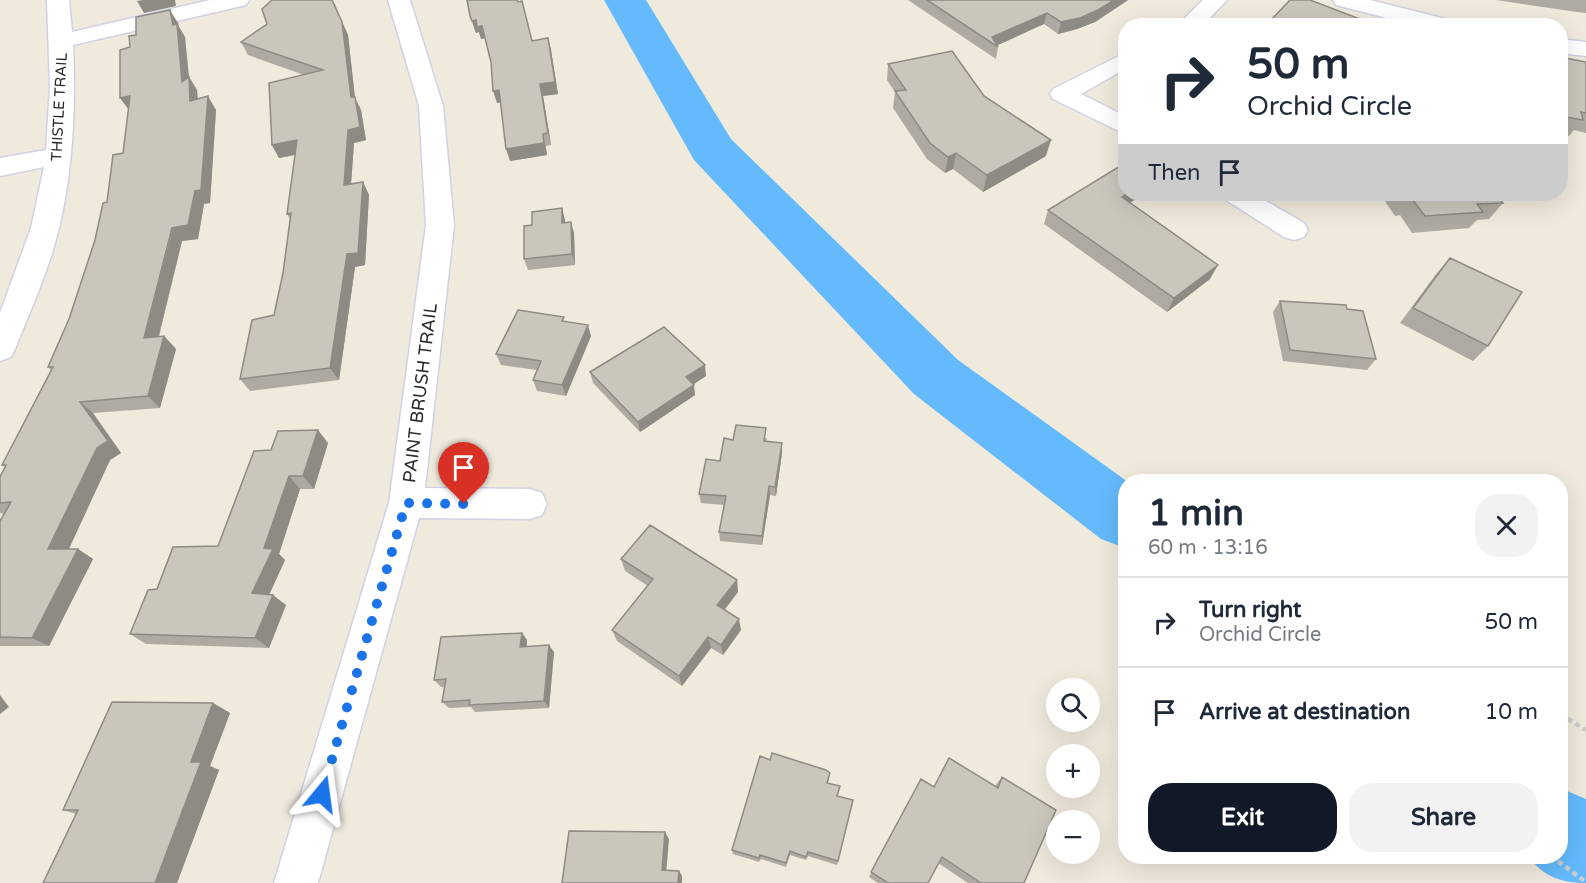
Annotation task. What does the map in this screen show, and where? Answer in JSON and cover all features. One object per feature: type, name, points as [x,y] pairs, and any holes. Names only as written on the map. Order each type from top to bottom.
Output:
[{"type":"street","name":"THISTLE TRAIL","points":[[0,349],[45,228],[58,156],[62,41],[58,0]]},
{"type":"street","points":[[62,41],[238,0]]},
{"type":"street","name":"PAINT BRUSH TRAIL","points":[[296,883],[406,503],[440,225],[430,106],[399,0]]},
{"type":"street","points":[[1197,18],[1216,0]]},
{"type":"street","points":[[1344,0],[1415,18]]},
{"type":"street","points":[[1568,47],[1586,49]]},
{"type":"street","points":[[1118,64],[1062,94],[1118,122]]},
{"type":"street","points":[[0,166],[58,156]]},
{"type":"street","points":[[1246,201],[1294,230]]},
{"type":"street","points":[[406,503],[530,504]]},
{"type":"path","points":[[1568,719],[1586,730]]},
{"type":"path","points":[[1562,864],[1586,882]]},
{"type":"building","points":[[272,0],[332,0],[342,22],[351,97],[355,97],[360,127],[348,130],[344,185],[363,182],[358,253],[347,254],[330,368],[240,379],[252,320],[274,315],[283,273],[291,213],[287,214],[297,140],[272,145],[269,83],[323,70],[241,42],[267,24],[262,9]]},
{"type":"building","points":[[467,0],[522,1],[532,41],[548,38],[555,82],[540,84],[548,133],[543,134],[544,143],[506,149],[499,90],[493,91],[491,62],[482,26],[477,27],[476,20],[472,21]]},
{"type":"building","points":[[927,0],[1114,0],[1080,18],[1061,22],[1047,13],[992,37],[998,47]]},
{"type":"building","points":[[1290,0],[1310,0],[1357,18],[1273,18]]},
{"type":"building","points":[[170,10],[173,25],[177,24],[182,82],[189,77],[190,101],[208,96],[201,190],[195,191],[188,225],[172,228],[144,338],[164,336],[148,396],[80,402],[108,441],[97,448],[48,549],[78,549],[32,638],[0,637],[0,521],[11,502],[0,503],[0,477],[6,465],[2,465],[53,367],[48,367],[69,319],[95,240],[103,203],[107,202],[113,155],[123,153],[130,96],[120,98],[120,50],[130,47],[129,36],[136,35],[136,17]]},
{"type":"building","points":[[952,51],[984,96],[1051,140],[987,175],[956,153],[948,157],[930,143],[895,91],[906,90],[888,64]]},
{"type":"building","points":[[1568,59],[1586,62],[1586,113],[1581,112],[1583,120],[1568,117]]},
{"type":"building","points":[[1118,167],[1118,201],[1128,201],[1218,265],[1174,298],[1048,210]]},
{"type":"building","points":[[1414,201],[1501,201],[1503,203],[1477,204],[1483,212],[1425,216]]},
{"type":"building","points":[[562,208],[562,223],[571,222],[572,254],[524,259],[524,226],[532,225],[532,212]]},
{"type":"building","points":[[1450,258],[1522,292],[1488,346],[1413,308]]},
{"type":"building","points":[[1280,301],[1346,305],[1347,309],[1363,311],[1376,359],[1290,350]]},
{"type":"building","points":[[518,310],[564,317],[562,321],[588,325],[562,385],[533,380],[541,361],[496,354]]},
{"type":"building","points":[[664,327],[705,365],[686,377],[694,385],[638,422],[590,372]]},
{"type":"building","points":[[736,425],[766,428],[764,441],[782,443],[775,487],[769,486],[762,536],[719,532],[726,496],[699,494],[706,459],[720,461],[724,438],[733,440]]},
{"type":"building","points":[[318,430],[303,476],[289,476],[264,548],[273,549],[252,593],[273,595],[255,638],[130,634],[148,590],[157,589],[173,547],[218,546],[254,451],[271,450],[278,431]]},
{"type":"building","points":[[650,525],[737,580],[717,605],[739,619],[721,645],[708,637],[679,676],[612,630],[653,579],[621,559]]},
{"type":"building","points":[[522,633],[520,647],[549,645],[544,701],[469,705],[470,700],[442,702],[446,679],[434,680],[441,637]]},
{"type":"building","points":[[112,702],[213,703],[191,762],[201,762],[155,883],[43,883],[78,810],[63,810]]},
{"type":"building","points":[[772,753],[826,770],[830,773],[827,783],[840,786],[837,796],[853,800],[838,861],[808,852],[806,857],[790,851],[786,863],[732,850],[760,756],[770,760]]},
{"type":"building","points":[[949,758],[998,788],[1002,777],[1056,810],[1046,810],[1046,833],[1024,883],[981,883],[942,857],[928,883],[888,883],[871,872],[921,779],[934,787]]},
{"type":"building","points":[[569,831],[665,832],[662,870],[679,871],[678,883],[562,883]]},
{"type":"waterway","points":[[625,0],[712,149],[936,377],[1118,513]]},
{"type":"waterway","points":[[1568,836],[1586,850]]},
{"type":"route","points":[[322,794],[406,503],[464,504]]}]
